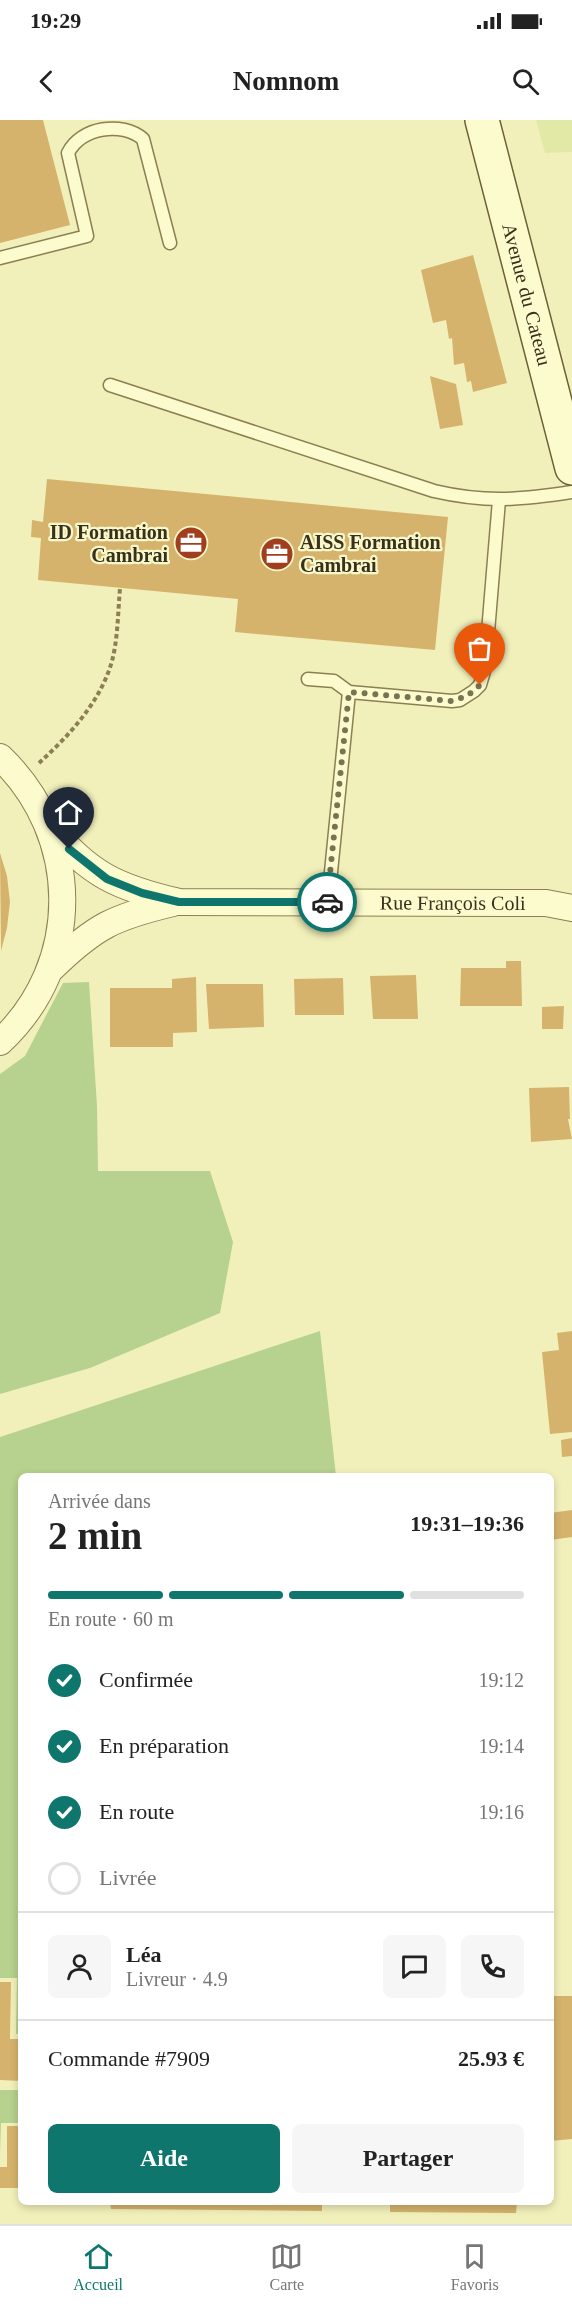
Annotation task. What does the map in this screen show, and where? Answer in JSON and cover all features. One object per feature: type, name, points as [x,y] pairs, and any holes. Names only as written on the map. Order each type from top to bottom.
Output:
[{"type":"main road","name":"Avenue du Cateau","points":[[482,120],[572,468]]},
{"type":"street","points":[[3,1043],[32,1004],[50,970],[60,935],[63,898],[59,862],[49,826],[32,794],[7,763]]},
{"type":"street","name":"Rue François Coli","points":[[49,826],[80,860],[107,879],[133,890],[179,902]]},
{"type":"street","name":"Rue François Coli","points":[[546,903],[572,895]]},
{"type":"street","name":"Rue François Coli","points":[[50,970],[88,935],[105,924],[135,913],[179,902],[546,903],[572,908]]},
{"type":"lane","points":[[0,258],[87,236],[68,153],[73,143],[89,132],[124,129],[136,133],[143,139],[170,243]]},
{"type":"lane","points":[[110,385],[460,498],[524,500],[572,492]]},
{"type":"lane","points":[[308,679],[334,681],[349,692],[452,701],[467,696],[480,685],[485,668],[499,500]]},
{"type":"lane","points":[[328,902],[349,692]]},
{"type":"path","points":[[7,763],[73,729],[107,677],[116,638],[120,588]]},
{"type":"green space","points":[[536,120],[572,120],[572,152],[545,153]]},
{"type":"green space","points":[[89,982],[97,1106],[98,1171],[210,1171],[233,1242],[220,1313],[90,1368],[0,1394],[0,1074],[25,1056],[63,983]]},
{"type":"green space","points":[[320,1331],[336,1473],[18,1473],[18,2034],[16,2034],[17,1978],[0,1978],[0,1437]]},
{"type":"green space","points":[[0,2090],[18,2090],[18,2123],[1,2123],[0,2154]]},
{"type":"building","points":[[0,120],[43,120],[70,225],[0,243]]},
{"type":"building","points":[[473,255],[507,383],[473,392],[471,381],[467,382],[464,363],[454,365],[452,338],[449,339],[446,320],[433,323],[421,270]]},
{"type":"building","points":[[430,376],[456,384],[463,425],[440,429]]},
{"type":"building","points":[[47,479],[448,517],[435,650],[235,632],[238,599],[38,580],[41,538],[31,537],[32,520],[43,522]]},
{"type":"building","points":[[0,853],[7,876],[10,902],[1,951]]},
{"type":"building","points":[[506,961],[521,961],[522,1006],[460,1006],[461,968],[506,968]]},
{"type":"building","points":[[416,975],[418,1019],[373,1019],[370,976]]},
{"type":"building","points":[[196,977],[197,1032],[173,1033],[173,1047],[110,1047],[110,988],[172,988],[172,979]]},
{"type":"building","points":[[343,978],[344,1015],[295,1015],[294,979]]},
{"type":"building","points":[[206,984],[263,984],[264,1027],[209,1029]]},
{"type":"building","points":[[564,1006],[563,1029],[542,1029],[542,1007]]},
{"type":"building","points":[[569,1087],[570,1119],[568,1119],[572,1139],[531,1142],[529,1088]]},
{"type":"building","points":[[572,1331],[572,1432],[550,1434],[542,1352],[559,1350],[557,1333]]},
{"type":"building","points":[[572,1438],[572,1456],[562,1457],[561,1440]]},
{"type":"building","points":[[572,1510],[572,1537],[554,1539],[554,1512]]},
{"type":"building","points":[[0,1982],[11,1982],[10,2039],[18,2039],[18,2081],[0,2080]]},
{"type":"building","points":[[554,1996],[572,1996],[572,2139],[554,2141]]},
{"type":"building","points":[[7,2126],[18,2126],[18,2188],[0,2188],[0,2167],[7,2167]]},
{"type":"building","points":[[110,2205],[322,2205],[322,2211],[111,2209]]},
{"type":"building","points":[[390,2205],[517,2205],[516,2213],[390,2212]]},
{"type":"way so far","points":[[327,902],[349,692],[443,702],[460,700],[474,692],[480,685]]},
{"type":"place","name":"ID Formation Cambrai","points":[[191,543]]},
{"type":"place","name":"AISS Formation Cambrai","points":[[277,554]]},
{"type":"route","points":[[69,849],[80,860],[107,879],[125,888],[179,902],[327,902]]}]
